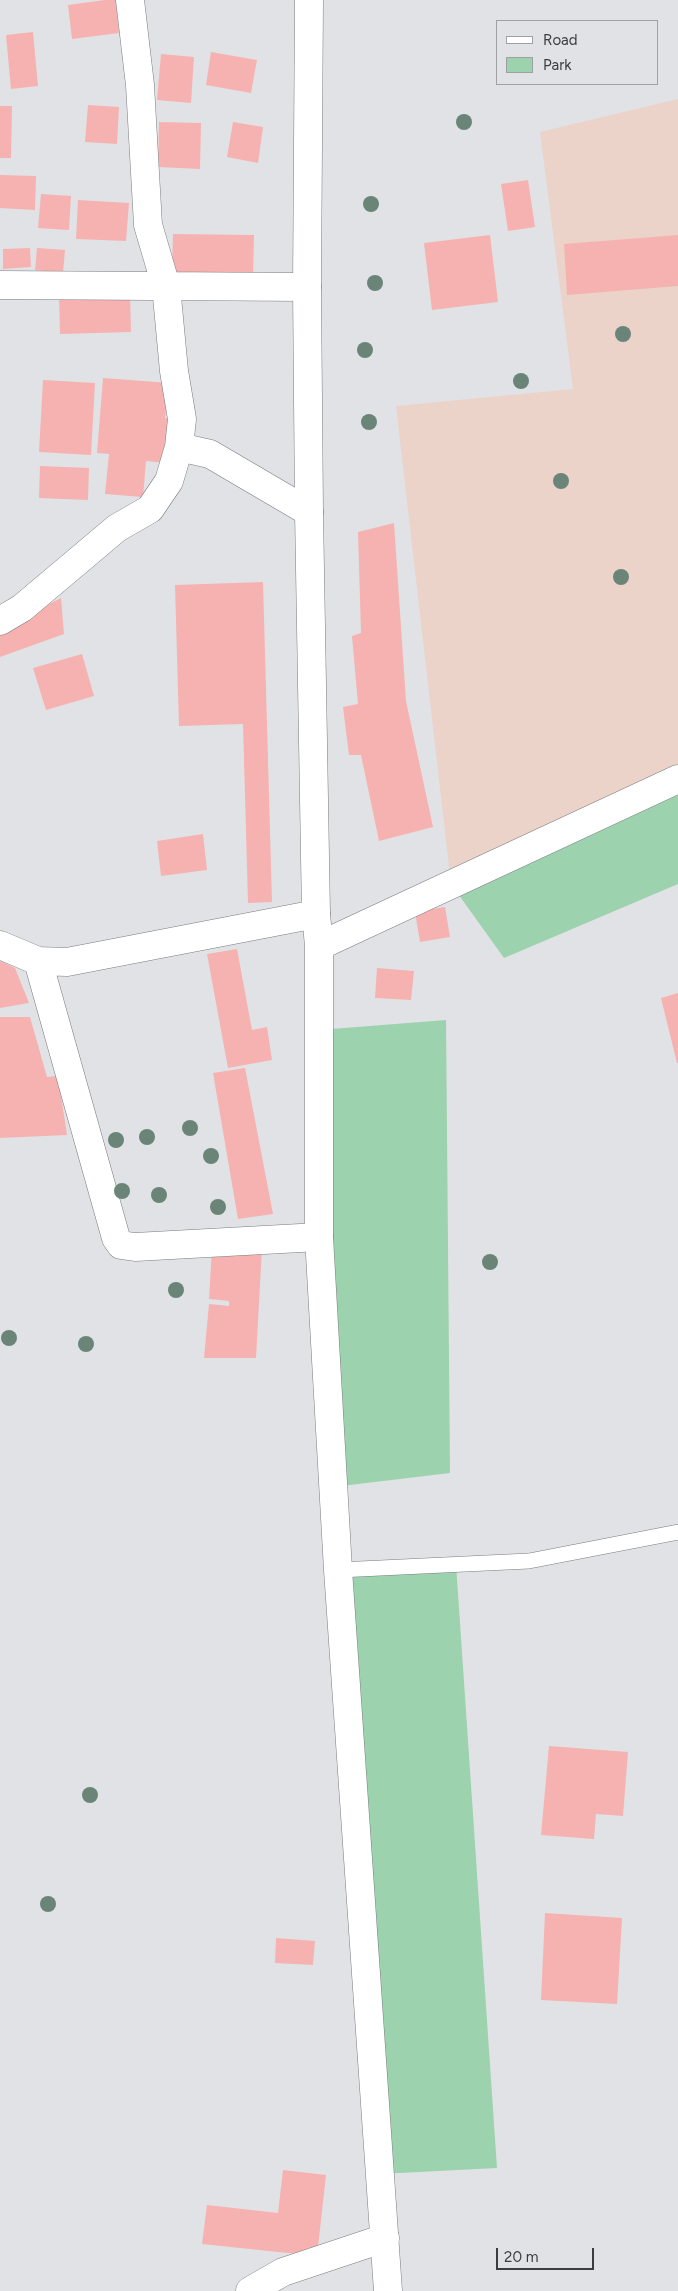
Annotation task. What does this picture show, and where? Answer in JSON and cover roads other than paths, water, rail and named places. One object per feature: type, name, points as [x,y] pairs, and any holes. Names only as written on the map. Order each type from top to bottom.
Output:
[{"type":"street","points":[[0,621],[22,608],[117,528],[150,509],[169,481],[179,446],[182,419],[174,371],[166,286],[148,225],[140,85],[130,0]]},
{"type":"street","points":[[309,0],[309,512],[316,914],[319,946],[319,1237],[338,1570],[388,2291]]},
{"type":"street","points":[[0,285],[308,287]]},
{"type":"street","points":[[179,446],[210,454],[309,512]]},
{"type":"street","points":[[319,946],[678,778]]},
{"type":"street","points":[[1,940],[38,961],[67,962],[316,914]]},
{"type":"street","points":[[38,961],[116,1238],[121,1245],[135,1247],[319,1237]]},
{"type":"street","points":[[250,2291],[283,2272],[385,2238]]},
{"type":"lane","points":[[338,1570],[529,1561],[678,1532]]}]
